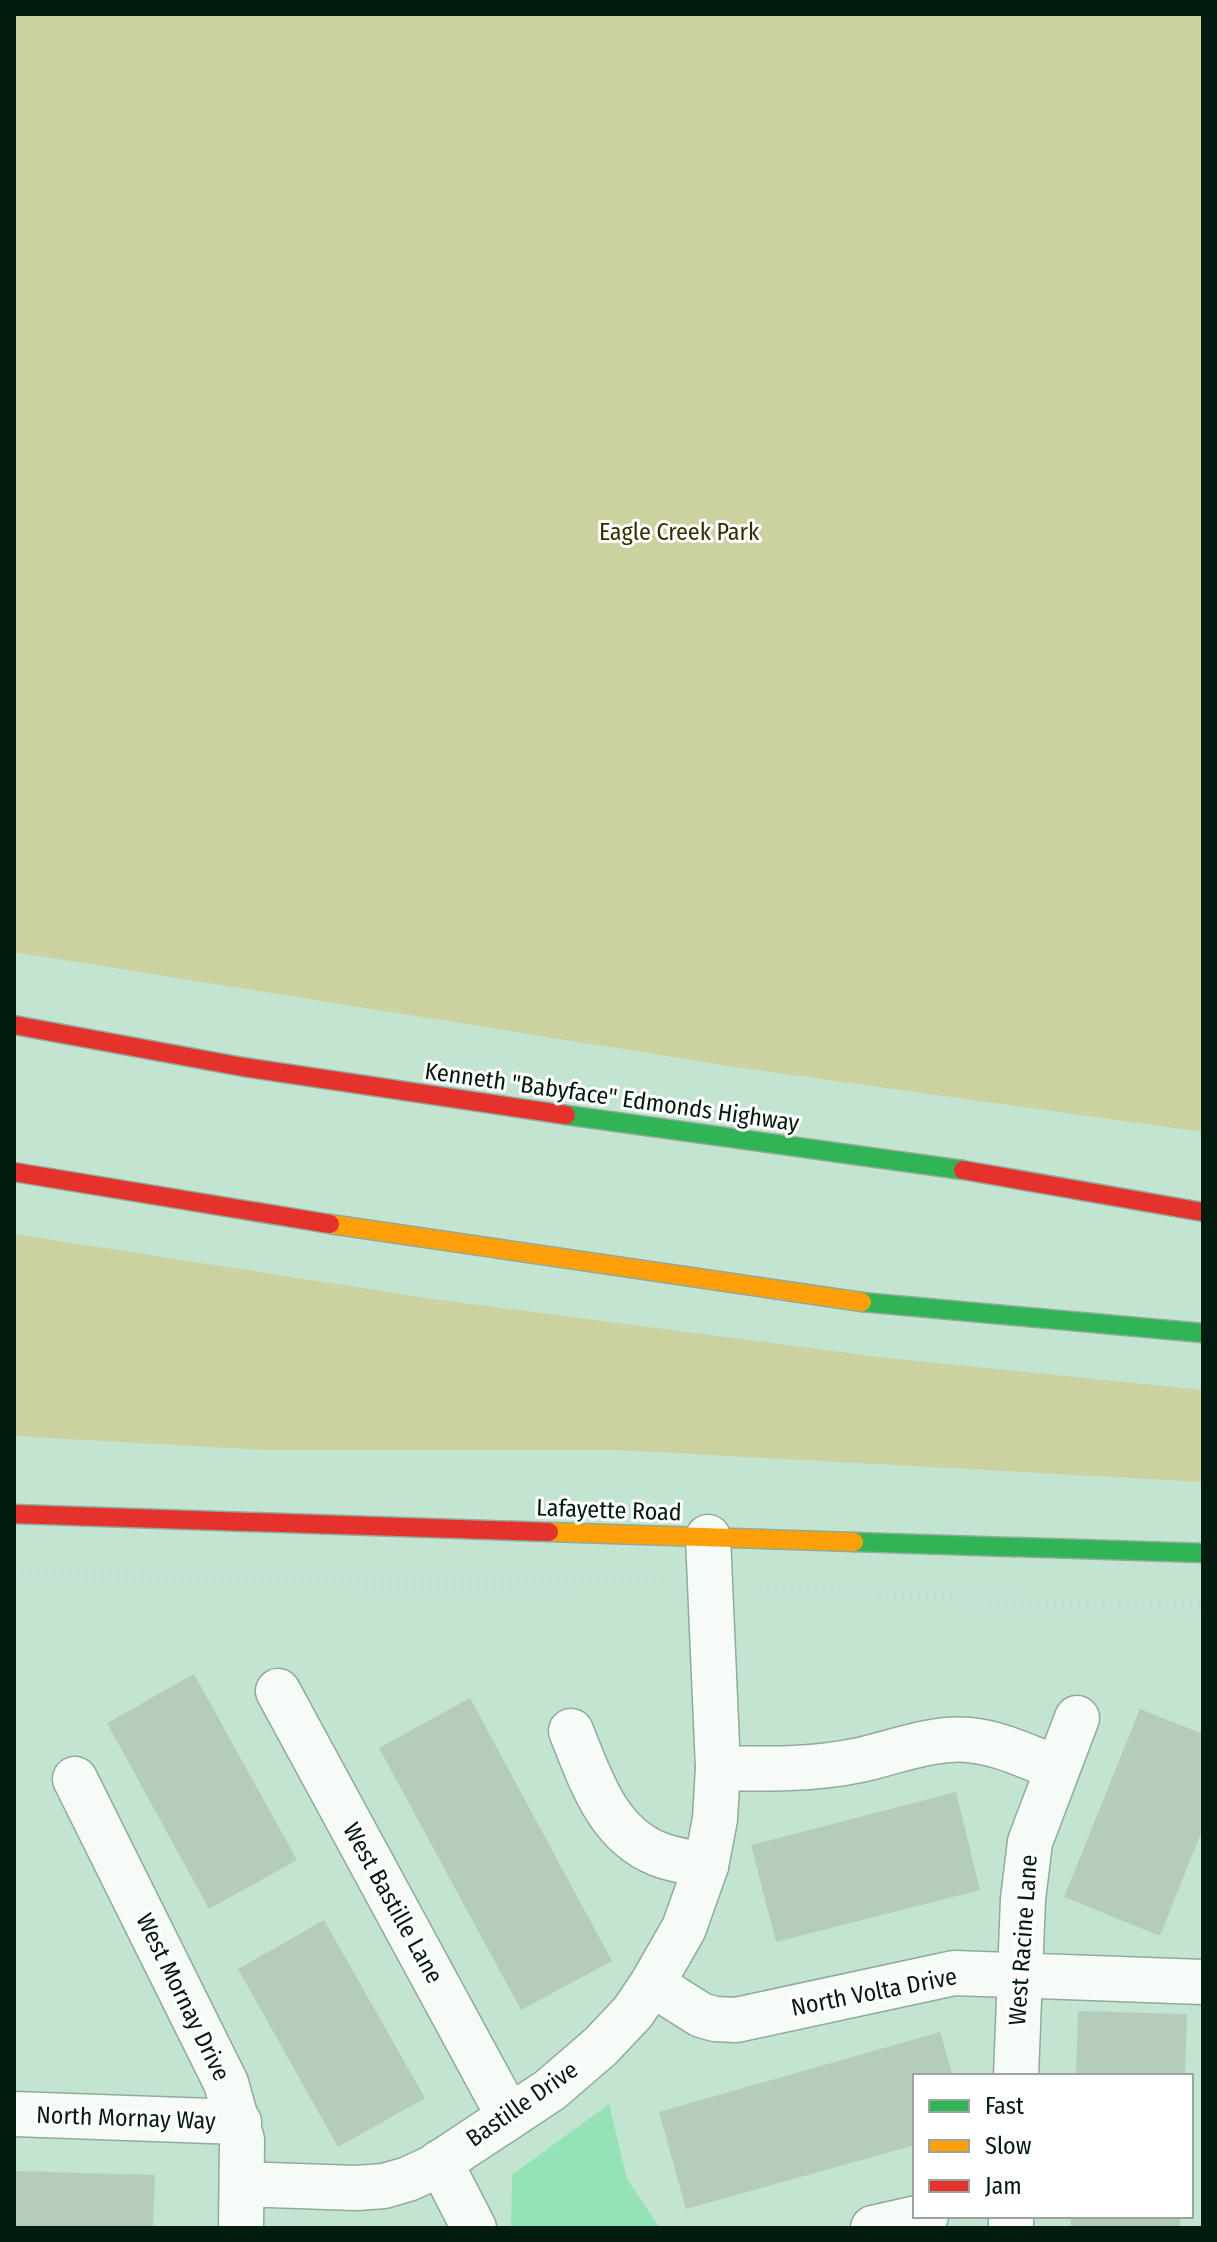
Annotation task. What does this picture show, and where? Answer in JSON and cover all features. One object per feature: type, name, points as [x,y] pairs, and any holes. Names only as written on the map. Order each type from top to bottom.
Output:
[{"type":"main road","name":"Kenneth \"Babyface\" Edmonds Highway","points":[[14,1025],[258,1069],[1003,1176],[1203,1212]]},
{"type":"main road","points":[[14,1172],[423,1239],[892,1306],[1203,1333]]},
{"type":"main road","name":"Lafayette Road","points":[[14,1514],[1203,1553]]},
{"type":"street","name":"Bastille Drive","points":[[242,2184],[356,2188],[384,2186],[408,2179],[440,2162],[508,2115],[526,2107],[571,2074],[623,2024],[652,1984],[684,1928],[706,1866],[715,1819],[718,1768],[708,1537]]},
{"type":"street","name":"West Bastille Lane","points":[[278,1691],[508,2115]]},
{"type":"street","name":"West Racine Lane","points":[[1016,2074],[1023,1899],[1030,1842],[1077,1718]]},
{"type":"street","points":[[571,1731],[601,1802],[624,1832],[660,1855],[706,1866]]},
{"type":"street","points":[[718,1768],[774,1770],[818,1766],[858,1760],[942,1739],[987,1742],[1057,1768]]},
{"type":"street","name":"West Mornay Drive","points":[[75,1779],[219,2069],[239,2122],[242,2140],[241,2228]]},
{"type":"street","name":"North Volta Drive","points":[[652,1984],[701,2015],[736,2020],[954,1973],[1203,1982]]},
{"type":"street","name":"North Mornay Way","points":[[14,2114],[239,2122]]},
{"type":"street","points":[[440,2162],[474,2228]]},
{"type":"street","points":[[873,2228],[917,2218]]},
{"type":"path","points":[[14,1573],[394,1584],[657,1582]]},
{"type":"path","points":[[789,1588],[978,1600],[1203,1606]]},
{"type":"green space","name":"Eagle Creek Park","points":[[14,14],[1203,14],[1203,1132],[742,1068],[14,952]]},
{"type":"green space","points":[[14,1234],[440,1300],[887,1358],[1203,1390],[1203,1482],[620,1450],[264,1450],[14,1436]]},
{"type":"shaded area","points":[[609,2104],[627,2179],[660,2228],[511,2228],[512,2175]]},
{"type":"building","points":[[194,1674],[297,1860],[209,1909],[107,1723]]},
{"type":"building","points":[[470,1698],[612,1961],[521,2010],[379,1748]]},
{"type":"building","points":[[1140,1709],[1203,1734],[1203,1828],[1160,1936],[1064,1897]]},
{"type":"building","points":[[956,1792],[980,1890],[776,1942],[751,1845]]},
{"type":"building","points":[[324,1920],[425,2098],[338,2147],[238,1969]]},
{"type":"building","points":[[1078,2011],[1187,2014],[1185,2074],[1076,2074]]},
{"type":"building","points":[[940,2032],[952,2074],[913,2074],[913,2146],[686,2209],[659,2112]]},
{"type":"building","points":[[14,2171],[155,2175],[153,2228],[14,2228]]},
{"type":"building","points":[[1071,2218],[1180,2218],[1180,2228],[1071,2228]]},
{"type":"traffic: fast","points":[[566,1115],[963,1170]]},
{"type":"traffic: fast","points":[[862,1302],[1203,1333]]},
{"type":"traffic: fast","points":[[854,1542],[1203,1553]]},
{"type":"traffic: slow","points":[[330,1224],[862,1302]]},
{"type":"traffic: slow","points":[[549,1532],[854,1542]]},
{"type":"traffic: jam","points":[[14,1025],[243,1067],[566,1115]]},
{"type":"traffic: jam","points":[[963,1170],[1203,1212]]},
{"type":"traffic: jam","points":[[14,1172],[330,1224]]},
{"type":"traffic: jam","points":[[14,1514],[549,1532]]}]
